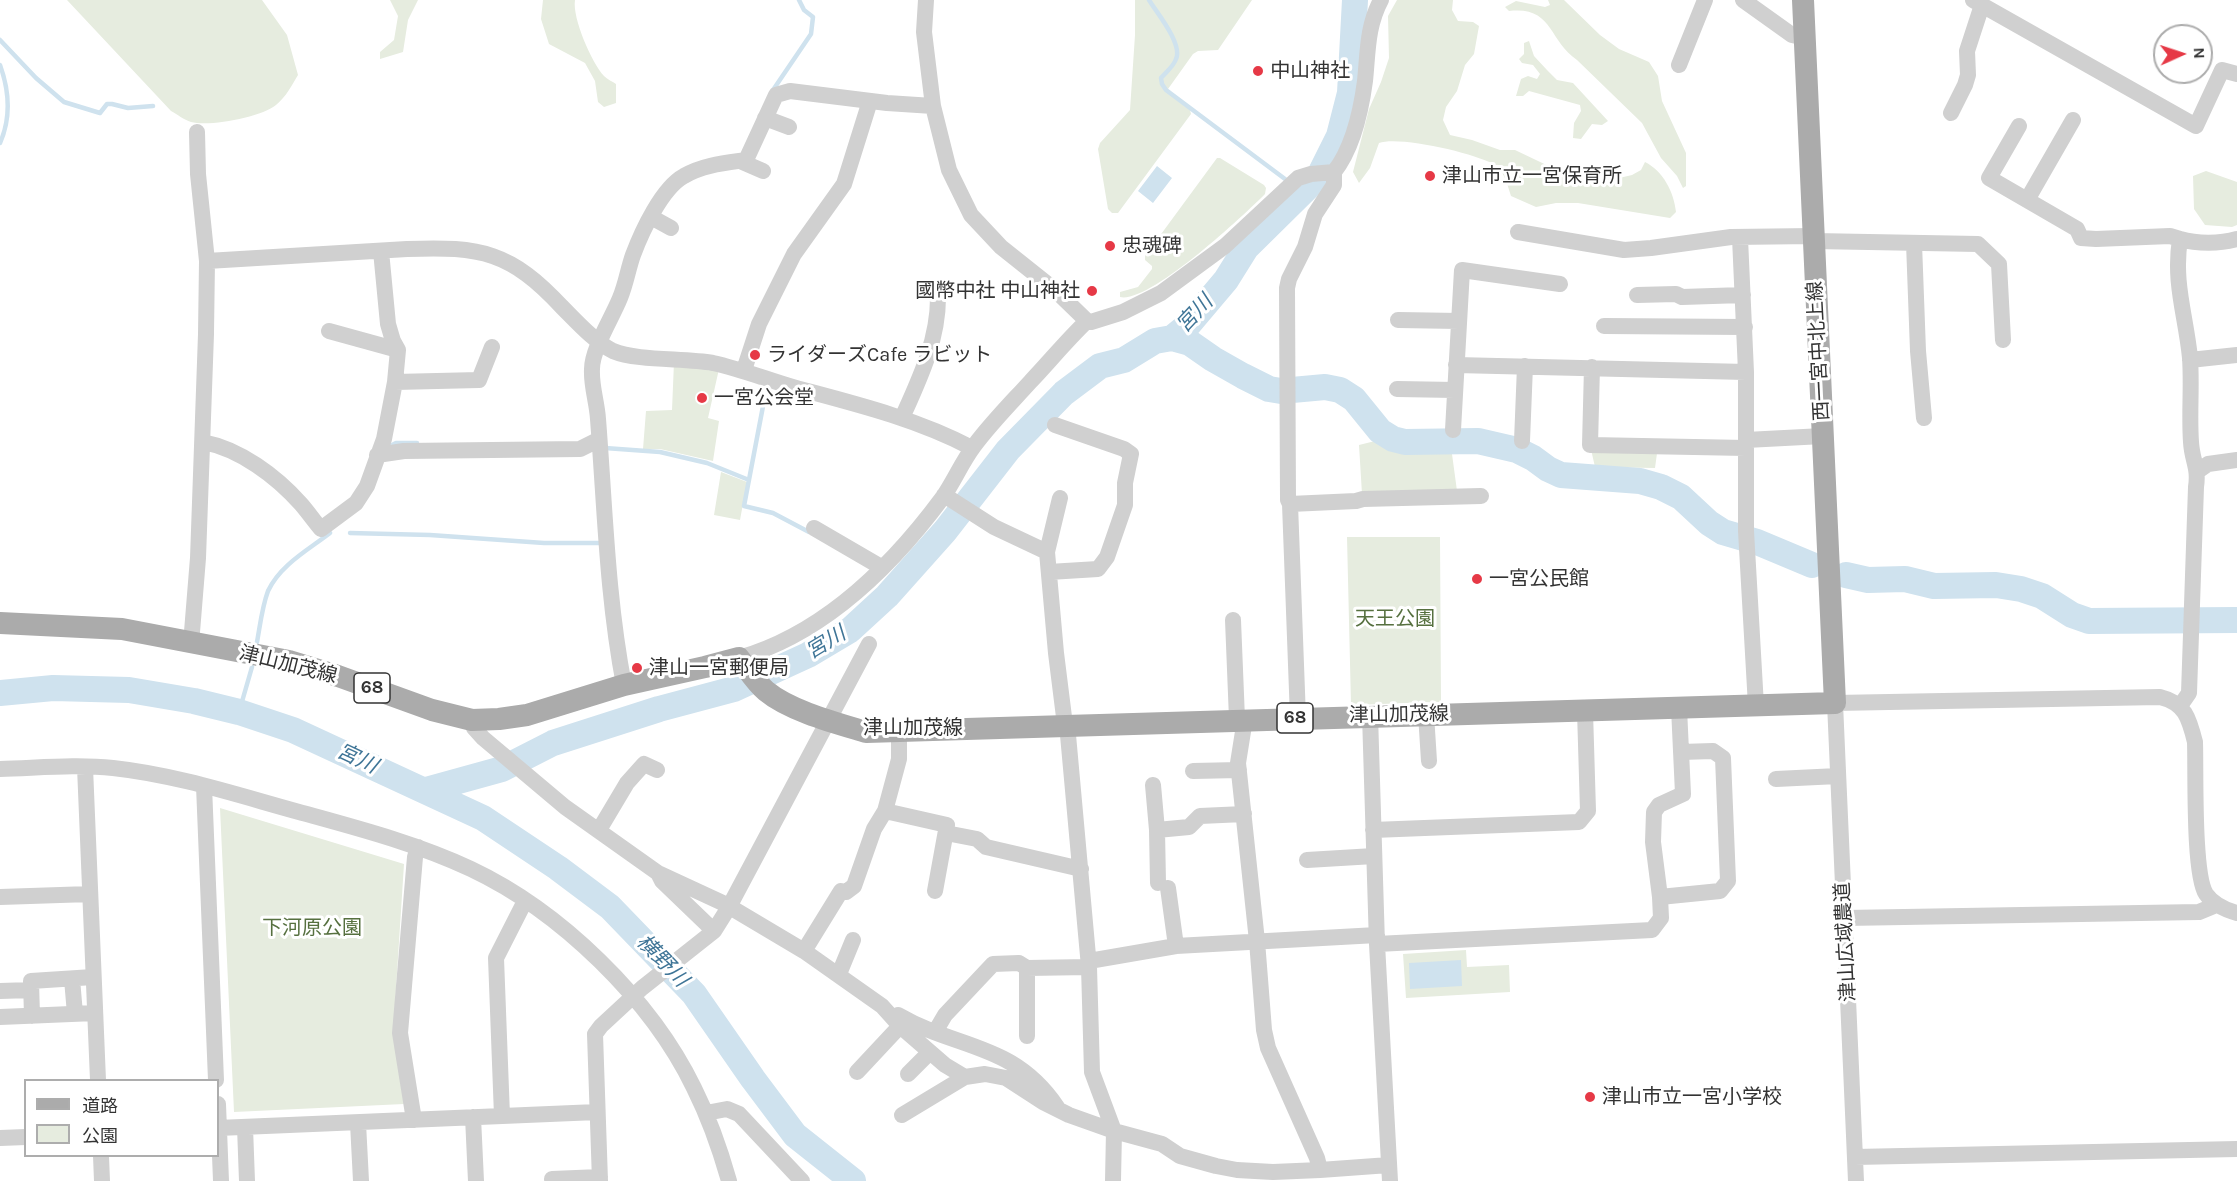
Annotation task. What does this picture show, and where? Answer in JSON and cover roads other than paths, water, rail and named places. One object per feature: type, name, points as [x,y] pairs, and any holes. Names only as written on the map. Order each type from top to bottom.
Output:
[{"type":"main road","name":"西一宮中北上線","points":[[1803,0],[1835,703]]},
{"type":"main road","name":"津山加茂線","points":[[0,623],[122,629],[190,644],[289,661],[432,710],[477,729],[499,719],[527,715],[624,685],[705,667],[743,663],[764,690],[776,698],[828,721],[866,732],[1370,715],[1835,703]]},
{"type":"street","points":[[926,0],[924,32],[933,106],[949,170],[971,215],[1001,247],[1048,285],[1087,321],[1092,322],[1123,312],[1161,293],[1225,246],[1298,178],[1311,174],[1332,173],[1343,161],[1362,104],[1367,41],[1372,19],[1381,0]]},
{"type":"street","points":[[1680,65],[1705,0]]},
{"type":"street","points":[[1743,0],[1792,35],[1805,38]]},
{"type":"street","points":[[1951,113],[1968,75],[1967,51],[1977,2],[2196,126],[2222,70],[2237,74]]},
{"type":"street","points":[[624,685],[614,637],[598,419],[592,370],[597,341],[621,296],[633,254],[651,217],[665,194],[682,177],[703,168],[746,160],[776,95],[790,91],[933,106]]},
{"type":"street","points":[[744,370],[759,324],[794,254],[844,184],[870,101]]},
{"type":"street","points":[[765,118],[789,127]]},
{"type":"street","points":[[2027,200],[2073,120]]},
{"type":"street","points":[[2019,126],[1989,178],[2077,229],[2081,238],[2170,236],[2190,242],[2227,242],[2237,239]]},
{"type":"street","points":[[190,644],[198,569],[207,261],[198,174],[197,132]]},
{"type":"street","points":[[740,161],[763,171]]},
{"type":"street","points":[[1298,718],[1290,504],[1288,500],[1287,288],[1305,247],[1315,214],[1334,185],[1332,173]]},
{"type":"street","points":[[651,217],[671,228]]},
{"type":"street","points":[[1518,232],[1624,250],[1731,237],[1978,244],[1999,264],[2003,340]]},
{"type":"street","points":[[1740,238],[1746,372],[1746,531],[1756,706]]},
{"type":"street","points":[[2180,239],[2178,294],[2190,360],[2191,445],[2198,471],[2189,693],[2180,706]]},
{"type":"street","points":[[1914,243],[1918,351],[1924,418]]},
{"type":"street","points":[[207,261],[434,248],[477,251],[495,256],[540,282],[574,320],[597,341],[616,352],[632,356],[710,363],[744,370],[786,385],[902,418],[946,434],[972,448]]},
{"type":"street","points":[[203,442],[219,445],[257,466],[287,490],[321,529],[356,503],[382,454],[395,382],[398,350],[388,324],[381,251]]},
{"type":"street","points":[[1453,430],[1462,270],[1560,284]]},
{"type":"street","points":[[1636,295],[1676,294],[1682,297],[1743,295]]},
{"type":"street","points":[[902,418],[931,343],[938,313],[938,298]]},
{"type":"street","points":[[1398,320],[1459,321]]},
{"type":"street","points":[[743,663],[808,627],[860,588],[944,495],[972,448],[996,418],[1087,321]]},
{"type":"street","points":[[1604,326],[1744,327]]},
{"type":"street","points":[[329,331],[398,350]]},
{"type":"street","points":[[395,382],[479,380],[492,347]]},
{"type":"street","points":[[2190,360],[2237,355]]},
{"type":"street","points":[[1456,365],[1746,372]]},
{"type":"street","points":[[1522,441],[1526,366]]},
{"type":"street","points":[[1592,367],[1590,445],[1746,444],[1823,436]]},
{"type":"street","points":[[1397,389],[1455,390]]},
{"type":"street","points":[[1049,572],[1098,569],[1103,564],[1114,540],[1125,505],[1125,483],[1131,454],[1124,449],[1055,425]]},
{"type":"street","points":[[382,454],[580,449],[598,440]]},
{"type":"street","points":[[2198,471],[2208,464],[2237,460]]},
{"type":"street","points":[[944,495],[977,518],[1015,539],[1047,552]]},
{"type":"street","points":[[1290,504],[1363,499],[1481,496]]},
{"type":"street","points":[[1060,498],[1047,552],[1056,653],[1068,735],[1081,869],[1089,964],[1092,1072],[1101,1102],[1114,1131],[1113,1181]]},
{"type":"street","points":[[814,528],[881,567]]},
{"type":"street","points":[[1233,620],[1241,719],[1238,762],[1264,1030],[1268,1048],[1317,1158],[1320,1170]]},
{"type":"street","points":[[552,1179],[600,1179],[595,1034],[637,992],[709,934],[729,907],[869,644]]},
{"type":"street","points":[[1835,703],[2160,697],[2172,700],[2180,706],[2189,721],[2194,742],[2199,872],[2205,893],[2216,905],[2237,913]]},
{"type":"street","name":"津山広域農道","points":[[1835,703],[1856,1181]]},
{"type":"street","points":[[935,1032],[945,1015],[993,964],[1019,963],[1027,968],[1089,964],[1176,946],[1652,930],[1661,918],[1653,842],[1654,812],[1659,805],[1683,794],[1679,708]]},
{"type":"street","points":[[1373,830],[1579,822],[1588,811],[1585,711]]},
{"type":"street","points":[[1426,714],[1429,761]]},
{"type":"street","points":[[902,1116],[965,1077],[983,1074],[1006,1078],[1059,1110],[1114,1131],[1162,1144],[1180,1156],[1216,1166],[1273,1172],[1320,1170],[1389,1173],[1377,939],[1370,715]]},
{"type":"street","points":[[477,729],[565,807],[657,873],[729,907],[804,951],[882,1006],[912,1023],[1010,1060],[1040,1084],[1059,1110]]},
{"type":"street","points":[[804,951],[842,891],[846,892],[854,886],[874,829],[885,811],[899,759],[899,730]]},
{"type":"street","points":[[1660,897],[1720,891],[1728,880],[1723,759],[1713,751],[1681,752]]},
{"type":"street","points":[[599,830],[635,772],[644,764],[657,770]]},
{"type":"street","points":[[0,769],[85,767],[161,775],[375,833],[473,870],[525,901],[570,933],[637,992],[693,1086],[720,1148],[729,1181]]},
{"type":"street","points":[[85,767],[98,1079]]},
{"type":"street","points":[[1193,771],[1239,770]]},
{"type":"street","points":[[1776,779],[1838,776]]},
{"type":"street","points":[[1153,785],[1163,886],[1176,946]]},
{"type":"street","points":[[204,786],[216,1079]]},
{"type":"street","points":[[885,811],[947,825],[935,891]]},
{"type":"street","points":[[1157,830],[1189,827],[1200,816],[1244,814]]},
{"type":"street","points":[[946,833],[977,839],[986,847],[1081,869]]},
{"type":"street","points":[[414,1120],[400,1033],[415,857],[418,848]]},
{"type":"street","points":[[1307,860],[1374,856]]},
{"type":"street","points":[[657,873],[709,934]]},
{"type":"street","points":[[0,897],[90,894]]},
{"type":"street","points":[[502,1116],[496,958],[525,901]]},
{"type":"street","points":[[1845,918],[2199,912],[2216,905]]},
{"type":"street","points":[[839,974],[853,940]]},
{"type":"street","points":[[1027,968],[1027,1036]]},
{"type":"street","points":[[32,1016],[31,981],[93,978]]},
{"type":"street","points":[[72,979],[75,1014]]},
{"type":"street","points":[[0,991],[32,990]]},
{"type":"street","points":[[882,1006],[900,1026],[945,1065],[965,1077]]},
{"type":"street","points":[[0,1017],[95,1012]]},
{"type":"street","points":[[856,1072],[900,1026]]},
{"type":"street","points":[[908,1074],[930,1052]]},
{"type":"street","points":[[983,1074],[990,1052]]},
{"type":"street","points":[[706,1113],[727,1109],[739,1114],[802,1181]]},
{"type":"street","points":[[219,1128],[597,1112]]},
{"type":"street","points":[[473,1117],[476,1181]]},
{"type":"street","points":[[358,1123],[361,1181]]},
{"type":"street","points":[[245,1127],[247,1181]]},
{"type":"street","points":[[0,1138],[24,1137]]},
{"type":"street","points":[[219,1146],[221,1181]]},
{"type":"street","points":[[1855,1156],[2237,1149]]},
{"type":"street","points":[[101,1157],[102,1181]]},
{"type":"water","points":[[1157,166],[1172,178],[1153,203],[1138,191]]},
{"type":"water","points":[[1461,960],[1462,986],[1410,989],[1409,963]]},
{"type":"waterway","points":[[773,90],[811,34],[813,17],[804,10],[799,0]]},
{"type":"waterway","points":[[1149,0],[1176,45],[1175,62],[1161,78],[1166,90],[1285,179]]},
{"type":"waterway","name":"宮川","points":[[426,790],[502,769],[553,743],[659,709],[734,689],[808,655],[850,630],[887,596],[945,531],[1008,450],[1064,393],[1100,366],[1124,360],[1155,341],[1172,338],[1188,325],[1226,280],[1246,248],[1319,176],[1339,136],[1350,93],[1355,0]]},
{"type":"waterway","points":[[0,40],[36,78],[64,102],[100,113],[107,104],[128,108],[153,106]]},
{"type":"waterway","points":[[0,65],[8,104],[6,124],[0,143]]},
{"type":"waterway","points":[[1172,338],[1190,343],[1213,359],[1269,389],[1281,391]]},
{"type":"waterway","points":[[771,385],[764,401],[744,506],[773,513],[809,532]]},
{"type":"waterway","points":[[1292,390],[1325,387],[1340,390],[1354,399],[1380,431],[1393,439],[1405,442],[1478,441],[1517,450],[1561,475],[1640,481],[1661,487],[1681,497],[1709,523],[1723,532],[1757,542],[1812,565]]},
{"type":"waterway","points":[[388,447],[396,443],[417,443]]},
{"type":"waterway","points":[[605,448],[660,452],[707,463],[749,480]]},
{"type":"waterway","points":[[257,642],[264,603],[273,582],[295,559],[330,533]]},
{"type":"waterway","points":[[350,533],[430,535],[544,543],[600,543]]},
{"type":"waterway","points":[[1846,575],[1868,580],[1905,579],[1934,586],[1996,585],[2021,589],[2042,596],[2072,615],[2089,621],[2237,620]]},
{"type":"waterway","points":[[239,712],[252,667]]},
{"type":"waterway","name":"横野川","points":[[0,693],[53,688],[129,690],[194,701],[239,712],[293,730],[483,818],[558,868],[610,907],[694,994],[795,1135],[853,1181]]},
{"type":"place","name":"中山神社","points":[[1258,71]]},
{"type":"place","name":"津山市立一宮保育所","points":[[1430,176]]},
{"type":"place","name":"忠魂碑","points":[[1110,246]]},
{"type":"place","name":"國幣中社 中山神社","points":[[1092,291]]},
{"type":"place","name":"ライダーズCafe ラビット","points":[[755,355]]},
{"type":"place","name":"一宮公会堂","points":[[702,398]]},
{"type":"place","name":"一宮公民館","points":[[1477,579]]},
{"type":"place","name":"津山一宮郵便局","points":[[637,668]]},
{"type":"place","name":"津山市立一宮小学校","points":[[1590,1097]]},
{"type":"park label","name":"天王公園","points":[[1395,619]]},
{"type":"park label","name":"下河原公園","points":[[312,928]]}]
